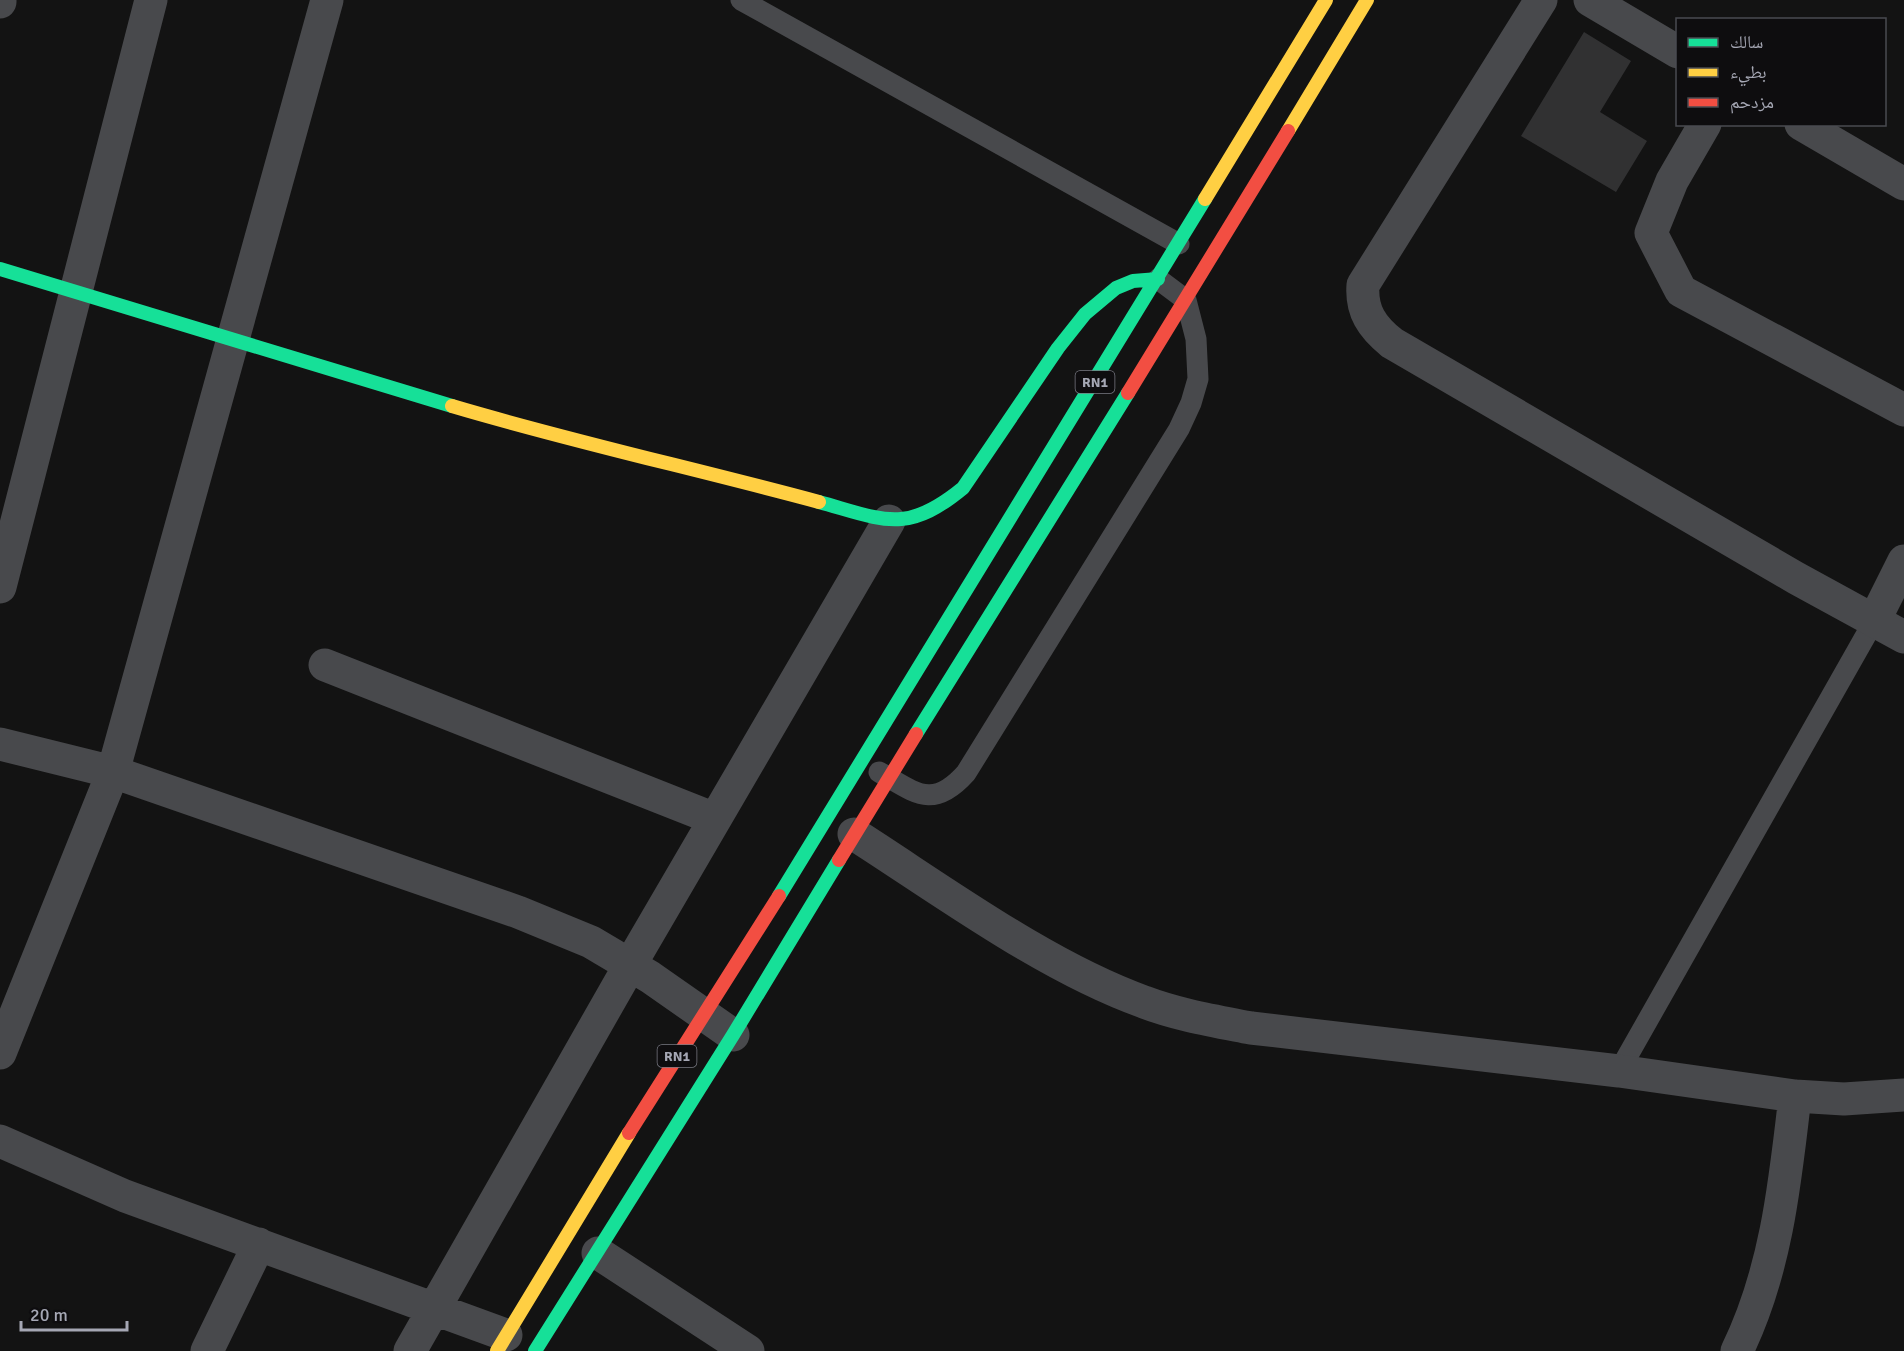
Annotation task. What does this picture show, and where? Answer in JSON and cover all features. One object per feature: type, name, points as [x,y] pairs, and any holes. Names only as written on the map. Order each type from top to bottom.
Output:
[{"type":"main road","name":"RN1","points":[[501,1343],[702,1014],[861,762],[1158,279],[1326,0]]},
{"type":"main road","name":"RN1","points":[[535,1351],[734,1035],[854,834],[1186,300],[1367,0]]},
{"type":"main road","points":[[0,269],[77,290],[516,425],[674,463],[889,521],[915,519],[948,501],[963,488],[1058,348],[1085,314],[1116,288],[1133,281],[1158,279]]},
{"type":"street","points":[[0,586],[151,0]]},
{"type":"street","points":[[0,1053],[113,772],[327,0]]},
{"type":"street","points":[[1541,0],[1363,285],[1362,299],[1368,317],[1392,343],[1904,637]]},
{"type":"street","points":[[1590,0],[1676,51]]},
{"type":"street","points":[[1704,126],[1672,181],[1651,233],[1681,291],[1904,410]]},
{"type":"street","points":[[1806,126],[1889,163],[1904,184]]},
{"type":"street","points":[[410,1351],[630,965],[889,521]]},
{"type":"street","points":[[1874,621],[1904,561]]},
{"type":"street","points":[[325,665],[715,819]]},
{"type":"street","points":[[0,744],[113,772],[507,908],[591,942],[630,965],[734,1035]]},
{"type":"street","points":[[854,834],[1033,947],[1092,980],[1143,1002],[1197,1018],[1251,1028],[1619,1071],[1795,1096],[1844,1099],[1904,1095]]},
{"type":"street","points":[[1737,1351],[1765,1282],[1777,1233],[1795,1096]]},
{"type":"street","points":[[0,1141],[125,1196],[435,1310],[501,1343]]},
{"type":"street","points":[[207,1351],[259,1244]]},
{"type":"street","points":[[598,1253],[748,1351]]},
{"type":"lane","points":[[741,0],[1179,244]]},
{"type":"lane","points":[[861,762],[889,777],[908,791],[918,794],[942,793],[953,788],[985,746],[1013,693],[1138,498],[1179,429],[1191,403],[1197,379],[1197,339],[1186,300],[1158,279]]},
{"type":"lane","points":[[1619,1071],[1874,621]]},
{"type":"building","points":[[1584,32],[1631,61],[1600,112],[1647,141],[1616,192],[1521,136]]},
{"type":"traffic: fast","points":[[779,896],[1205,199]]},
{"type":"traffic: fast","points":[[0,269],[452,406]]},
{"type":"traffic: fast","points":[[819,502],[878,518],[894,519],[910,518],[926,513],[943,503],[963,488],[1058,348],[1085,314],[1116,288],[1133,281],[1158,279]]},
{"type":"traffic: fast","points":[[916,734],[1128,393]]},
{"type":"traffic: fast","points":[[535,1351],[733,1035],[839,860]]},
{"type":"traffic: slow","points":[[1205,199],[1326,0]]},
{"type":"traffic: slow","points":[[1288,131],[1367,0]]},
{"type":"traffic: slow","points":[[452,406],[543,432],[819,502]]},
{"type":"traffic: slow","points":[[497,1351],[629,1133]]},
{"type":"traffic: jam","points":[[1128,393],[1288,131]]},
{"type":"traffic: jam","points":[[839,860],[916,734]]},
{"type":"traffic: jam","points":[[629,1133],[779,896]]}]
